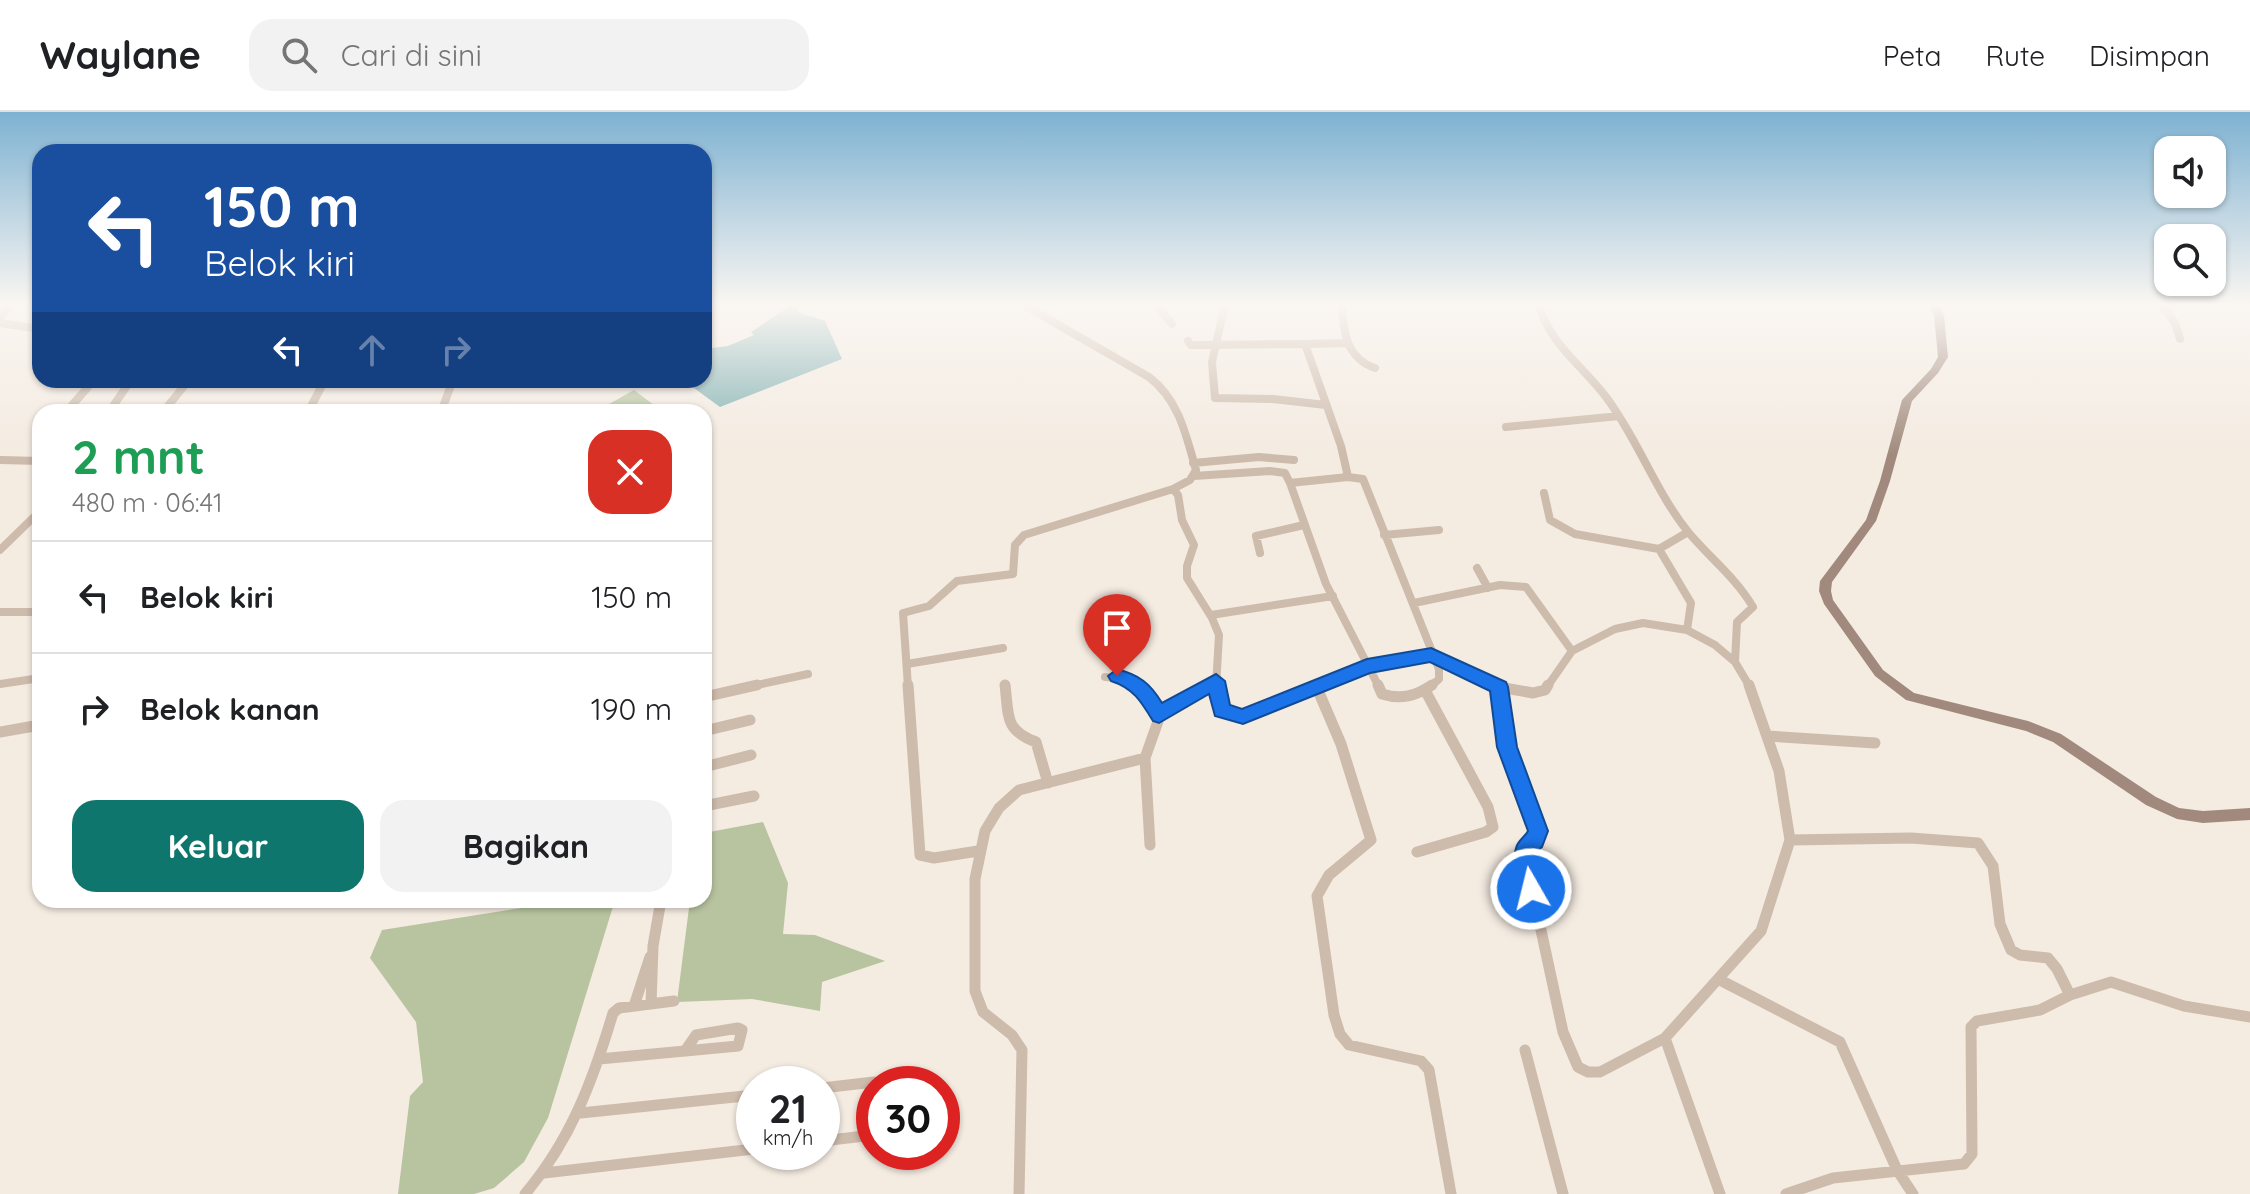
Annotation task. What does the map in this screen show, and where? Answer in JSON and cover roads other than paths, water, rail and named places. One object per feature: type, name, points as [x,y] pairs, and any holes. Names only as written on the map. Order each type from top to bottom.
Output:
[{"type":"street","points":[[1108,354],[1163,387],[1175,405],[1194,476]]},
{"type":"street","points":[[1214,354],[1211,389],[1217,400],[1273,399],[1326,405]]},
{"type":"street","points":[[1309,354],[1346,461],[1348,477]]},
{"type":"street","points":[[1353,354],[1363,365],[1375,368]]},
{"type":"street","points":[[1567,354],[1597,385],[1619,416],[1688,532],[1740,585],[1753,607],[1737,622],[1735,662]]},
{"type":"street","points":[[1943,354],[1935,371],[1907,400],[1871,521],[1826,581],[1828,601],[1879,673],[1910,697],[2028,726],[2057,738],[2151,801],[2177,813],[2203,817],[2250,814]]},
{"type":"street","points":[[73,404],[87,388]]},
{"type":"street","points":[[170,404],[182,388]]},
{"type":"street","points":[[1506,427],[1619,416]]},
{"type":"street","points":[[1193,463],[1262,457],[1294,460]]},
{"type":"street","points":[[1262,457],[1270,471]]},
{"type":"street","points":[[0,460],[32,461]]},
{"type":"street","points":[[978,851],[934,858],[920,855],[903,613],[929,606],[957,581],[1013,574],[1015,545],[1024,535],[1173,489],[1194,476],[1270,471],[1285,473],[1317,563],[1367,666],[1386,696],[1426,692],[1439,679],[1439,669],[1384,535],[1367,484],[1360,477],[1290,483]]},
{"type":"street","points":[[1173,489],[1178,495],[1182,520],[1194,545],[1188,560],[1188,578],[1219,633],[1216,681],[1219,706],[1233,716],[1252,715],[1367,666],[1431,655],[1499,687],[1527,694],[1545,690],[1572,651],[1615,629],[1643,623],[1687,630],[1715,645],[1735,662],[1755,695],[1779,771],[1790,840],[1761,931],[1665,1038],[1600,1072],[1588,1072],[1575,1061],[1563,1032],[1525,856],[1526,848],[1535,841],[1538,831],[1507,747],[1499,687]]},
{"type":"street","points":[[1544,493],[1550,520],[1564,530],[1599,540],[1620,540],[1659,549],[1688,532]]},
{"type":"street","points":[[0,550],[32,519]]},
{"type":"street","points":[[1260,553],[1256,536],[1304,525]]},
{"type":"street","points":[[1384,535],[1439,530]]},
{"type":"street","points":[[1659,549],[1691,603],[1687,630]]},
{"type":"street","points":[[1477,568],[1488,588]]},
{"type":"street","points":[[1414,603],[1515,584],[1526,587],[1572,651]]},
{"type":"street","points":[[1211,615],[1333,596]]},
{"type":"street","points":[[0,612],[32,612]]},
{"type":"street","points":[[907,664],[1003,648]]},
{"type":"street","points":[[712,695],[808,674]]},
{"type":"street","points":[[1105,677],[1122,676],[1132,680],[1151,698],[1159,716]]},
{"type":"street","points":[[0,684],[32,679]]},
{"type":"street","points":[[1150,845],[1145,758],[1159,716],[1216,681]]},
{"type":"street","points":[[1005,685],[1011,728],[1018,735],[1036,742],[1048,783]]},
{"type":"street","points":[[1317,688],[1341,744],[1371,840],[1364,849],[1323,878],[1317,896],[1334,1015],[1340,1034],[1349,1045],[1421,1061],[1429,1070],[1451,1194]]},
{"type":"street","points":[[1417,852],[1486,832],[1493,827],[1488,807],[1426,692]]},
{"type":"street","points":[[712,729],[750,720]]},
{"type":"street","points":[[0,732],[32,726]]},
{"type":"street","points":[[1768,736],[1875,743]]},
{"type":"street","points":[[712,765],[751,755]]},
{"type":"street","points":[[1019,1194],[1022,1050],[1012,1035],[994,1023],[977,1003],[973,978],[978,851],[998,805],[1019,790],[1145,758]]},
{"type":"street","points":[[712,804],[754,796]]},
{"type":"street","points":[[1790,840],[1911,838],[1978,843],[1990,857],[2004,931],[2012,951],[2018,955],[2045,956],[2052,961],[2070,995]]},
{"type":"street","points":[[634,1006],[653,946],[660,908]]},
{"type":"street","points":[[651,1004],[653,946]]},
{"type":"street","points":[[1718,979],[1840,1042],[1897,1170],[1913,1194]]},
{"type":"street","points":[[1786,1194],[1833,1178],[1964,1164],[1972,1154],[1971,1027],[1977,1021],[2040,1010],[2070,995],[2111,982],[2184,1006],[2250,1017]]},
{"type":"street","points":[[525,1194],[544,1173],[581,1113],[613,1013],[619,1008],[674,1001]]},
{"type":"street","points":[[1665,1038],[1720,1194]]},
{"type":"street","points":[[1525,1050],[1563,1194]]},
{"type":"street","points":[[599,1059],[685,1051]]},
{"type":"street","points":[[581,1113],[736,1097]]},
{"type":"street","points":[[544,1173],[736,1151]]},
{"type":"water","points":[[712,354],[840,354],[842,359],[720,407],[694,388],[712,388]]}]
